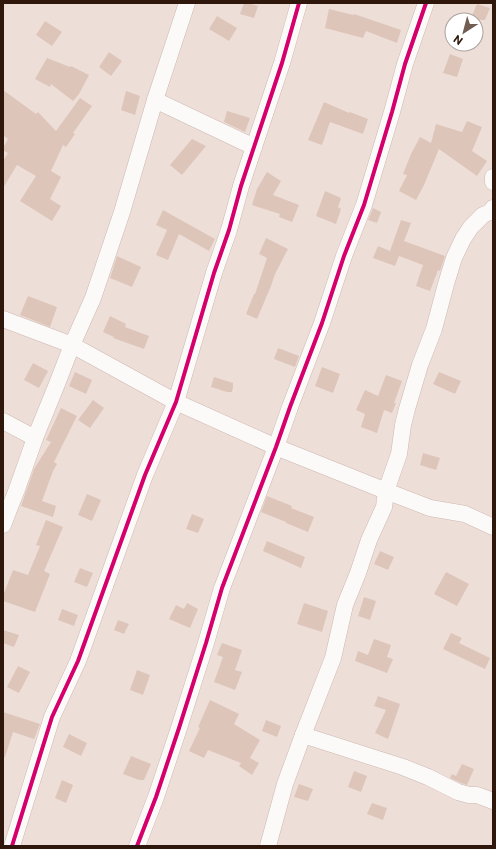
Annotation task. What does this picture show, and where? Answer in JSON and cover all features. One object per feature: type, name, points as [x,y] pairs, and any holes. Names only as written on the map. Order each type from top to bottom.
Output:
[{"type":"street","points":[[3,525],[35,438],[58,384],[72,345],[93,298],[122,212],[155,100],[187,3]]},
{"type":"street","points":[[12,846],[52,717],[78,661],[145,474],[176,402],[214,273],[282,63],[299,3]]},
{"type":"street","points":[[137,846],[156,797],[172,749],[222,588],[322,323],[344,256],[364,205],[405,64],[426,3]]},
{"type":"street","points":[[155,100],[254,146]]},
{"type":"street","points":[[493,177],[493,182]]},
{"type":"street","points":[[268,846],[284,784],[333,658],[345,604],[358,573],[369,540],[384,507],[386,491],[399,454],[403,425],[409,402],[420,365],[434,329],[454,258],[463,239],[471,227],[493,208]]},
{"type":"street","points":[[3,319],[72,345],[176,402],[276,447],[430,508],[465,514],[492,525]]},
{"type":"street","points":[[3,421],[35,438]]},
{"type":"street","points":[[303,735],[404,767],[458,792],[469,795],[477,795],[493,801]]},
{"type":"building","points":[[244,3],[258,6],[254,18],[240,14]]},
{"type":"building","points":[[477,4],[490,8],[485,20],[484,12],[474,12]]},
{"type":"building","points":[[329,9],[354,14],[401,30],[397,43],[366,31],[363,38],[325,28]]},
{"type":"building","points":[[217,16],[237,28],[229,41],[209,29]]},
{"type":"building","points":[[45,21],[62,32],[52,46],[36,35]]},
{"type":"building","points":[[109,52],[122,61],[111,76],[99,67]]},
{"type":"building","points":[[450,54],[463,59],[457,77],[443,73]]},
{"type":"building","points":[[47,58],[70,67],[71,66],[89,75],[79,94],[73,101],[51,84],[50,87],[35,79]]},
{"type":"building","points":[[3,90],[36,114],[38,112],[56,131],[80,98],[92,106],[73,133],[75,134],[66,147],[63,145],[51,171],[61,177],[50,199],[61,206],[52,221],[20,201],[36,176],[17,165],[3,188],[3,161],[8,153],[3,150],[3,148],[8,139],[3,135]]},
{"type":"building","points":[[126,91],[140,96],[135,115],[121,110]]},
{"type":"building","points":[[324,102],[349,113],[350,112],[368,119],[363,134],[330,122],[322,145],[308,140]]},
{"type":"building","points":[[227,111],[250,118],[245,132],[224,122]]},
{"type":"building","points":[[467,121],[482,127],[472,151],[487,161],[477,176],[439,149],[416,200],[399,191],[407,175],[403,174],[420,137],[431,143],[436,124],[462,132]]},
{"type":"building","points":[[192,139],[206,146],[182,175],[170,165]]},
{"type":"building","points":[[267,172],[281,181],[273,195],[299,205],[292,222],[279,217],[280,214],[252,205],[257,189]]},
{"type":"building","points":[[325,191],[341,198],[338,207],[341,209],[336,224],[316,216]]},
{"type":"building","points":[[373,208],[381,212],[377,223],[368,220]]},
{"type":"building","points":[[163,210],[215,239],[209,251],[179,234],[168,260],[156,255],[167,230],[156,225]]},
{"type":"building","points":[[401,220],[411,223],[404,241],[445,256],[440,271],[438,270],[430,291],[416,286],[423,265],[399,256],[395,266],[373,258],[378,246],[390,251]]},
{"type":"building","points":[[266,238],[288,249],[275,274],[257,319],[246,314],[255,294],[267,258],[259,254]]},
{"type":"building","points":[[117,256],[141,267],[132,287],[110,278]]},
{"type":"building","points":[[28,296],[57,307],[50,327],[20,315]]},
{"type":"building","points":[[110,316],[126,324],[125,327],[149,336],[144,349],[113,338],[114,337],[103,332]]},
{"type":"building","points":[[278,348],[299,356],[295,367],[274,359]]},
{"type":"building","points":[[33,363],[48,371],[39,388],[24,380]]},
{"type":"building","points":[[322,367],[340,374],[333,393],[315,386]]},
{"type":"building","points":[[75,372],[92,380],[86,394],[69,386]]},
{"type":"building","points":[[439,372],[461,381],[455,394],[433,384]]},
{"type":"building","points":[[386,375],[402,381],[392,413],[384,410],[377,433],[361,427],[365,414],[356,410],[365,390],[378,396]]},
{"type":"building","points":[[214,377],[233,383],[232,392],[211,387]]},
{"type":"building","points":[[93,400],[104,408],[90,428],[78,420]]},
{"type":"building","points":[[61,408],[77,416],[54,462],[57,464],[42,501],[56,506],[53,517],[21,506],[34,469],[51,442],[46,440]]},
{"type":"building","points":[[423,453],[440,458],[436,470],[420,465]]},
{"type":"building","points":[[87,494],[101,500],[92,521],[78,515]]},
{"type":"building","points":[[267,496],[314,517],[308,532],[261,512]]},
{"type":"building","points":[[192,514],[204,519],[198,533],[186,529]]},
{"type":"building","points":[[46,520],[63,527],[44,571],[50,574],[35,612],[3,601],[3,596],[13,570],[28,575],[40,546],[36,545]]},
{"type":"building","points":[[267,541],[305,557],[301,568],[263,551]]},
{"type":"building","points":[[380,551],[394,557],[388,570],[374,564]]},
{"type":"building","points":[[80,568],[93,573],[87,587],[74,582]]},
{"type":"building","points":[[446,572],[469,584],[457,606],[434,594]]},
{"type":"building","points":[[364,597],[376,601],[370,620],[358,616]]},
{"type":"building","points":[[187,603],[198,609],[190,628],[169,619],[176,605],[184,609]]},
{"type":"building","points":[[304,603],[328,611],[322,632],[297,624]]},
{"type":"building","points":[[62,609],[78,615],[74,626],[58,620]]},
{"type":"building","points":[[118,620],[129,624],[124,634],[114,630]]},
{"type":"building","points":[[3,630],[19,635],[14,647],[3,643]]},
{"type":"building","points":[[451,633],[462,638],[459,643],[490,658],[485,669],[443,649]]},
{"type":"building","points":[[374,639],[391,645],[387,657],[393,659],[387,673],[355,661],[358,651],[368,655]]},
{"type":"building","points":[[222,643],[242,650],[235,670],[242,672],[235,690],[214,682],[223,657],[217,655]]},
{"type":"building","points":[[18,666],[30,672],[19,693],[7,687]]},
{"type":"building","points":[[137,670],[150,675],[143,695],[130,690]]},
{"type":"building","points":[[378,696],[400,704],[388,739],[375,733],[386,710],[374,706]]},
{"type":"building","points":[[210,700],[239,714],[234,724],[260,740],[250,758],[259,763],[252,775],[239,766],[241,763],[208,750],[204,758],[189,751],[200,728],[198,727]]},
{"type":"building","points":[[3,712],[40,724],[34,739],[13,732],[5,757],[3,757]]},
{"type":"building","points":[[266,720],[281,726],[277,737],[262,731]]},
{"type":"building","points":[[69,734],[87,743],[81,756],[63,747]]},
{"type":"building","points":[[131,756],[151,764],[144,780],[139,780],[123,774]]},
{"type":"building","points":[[462,764],[474,769],[467,785],[450,778],[452,774],[456,776]]},
{"type":"building","points":[[354,771],[367,776],[361,792],[348,787]]},
{"type":"building","points":[[62,780],[73,785],[66,803],[55,798]]},
{"type":"building","points":[[299,784],[313,789],[308,801],[294,797]]},
{"type":"building","points":[[372,803],[387,808],[383,820],[367,814]]},
{"type":"cycle path","points":[[12,846],[52,717],[78,661],[145,475],[176,402],[214,273],[282,63],[299,3]]},
{"type":"cycle path","points":[[137,846],[156,797],[179,728],[222,588],[322,323],[344,256],[364,205],[405,64],[426,3]]}]
